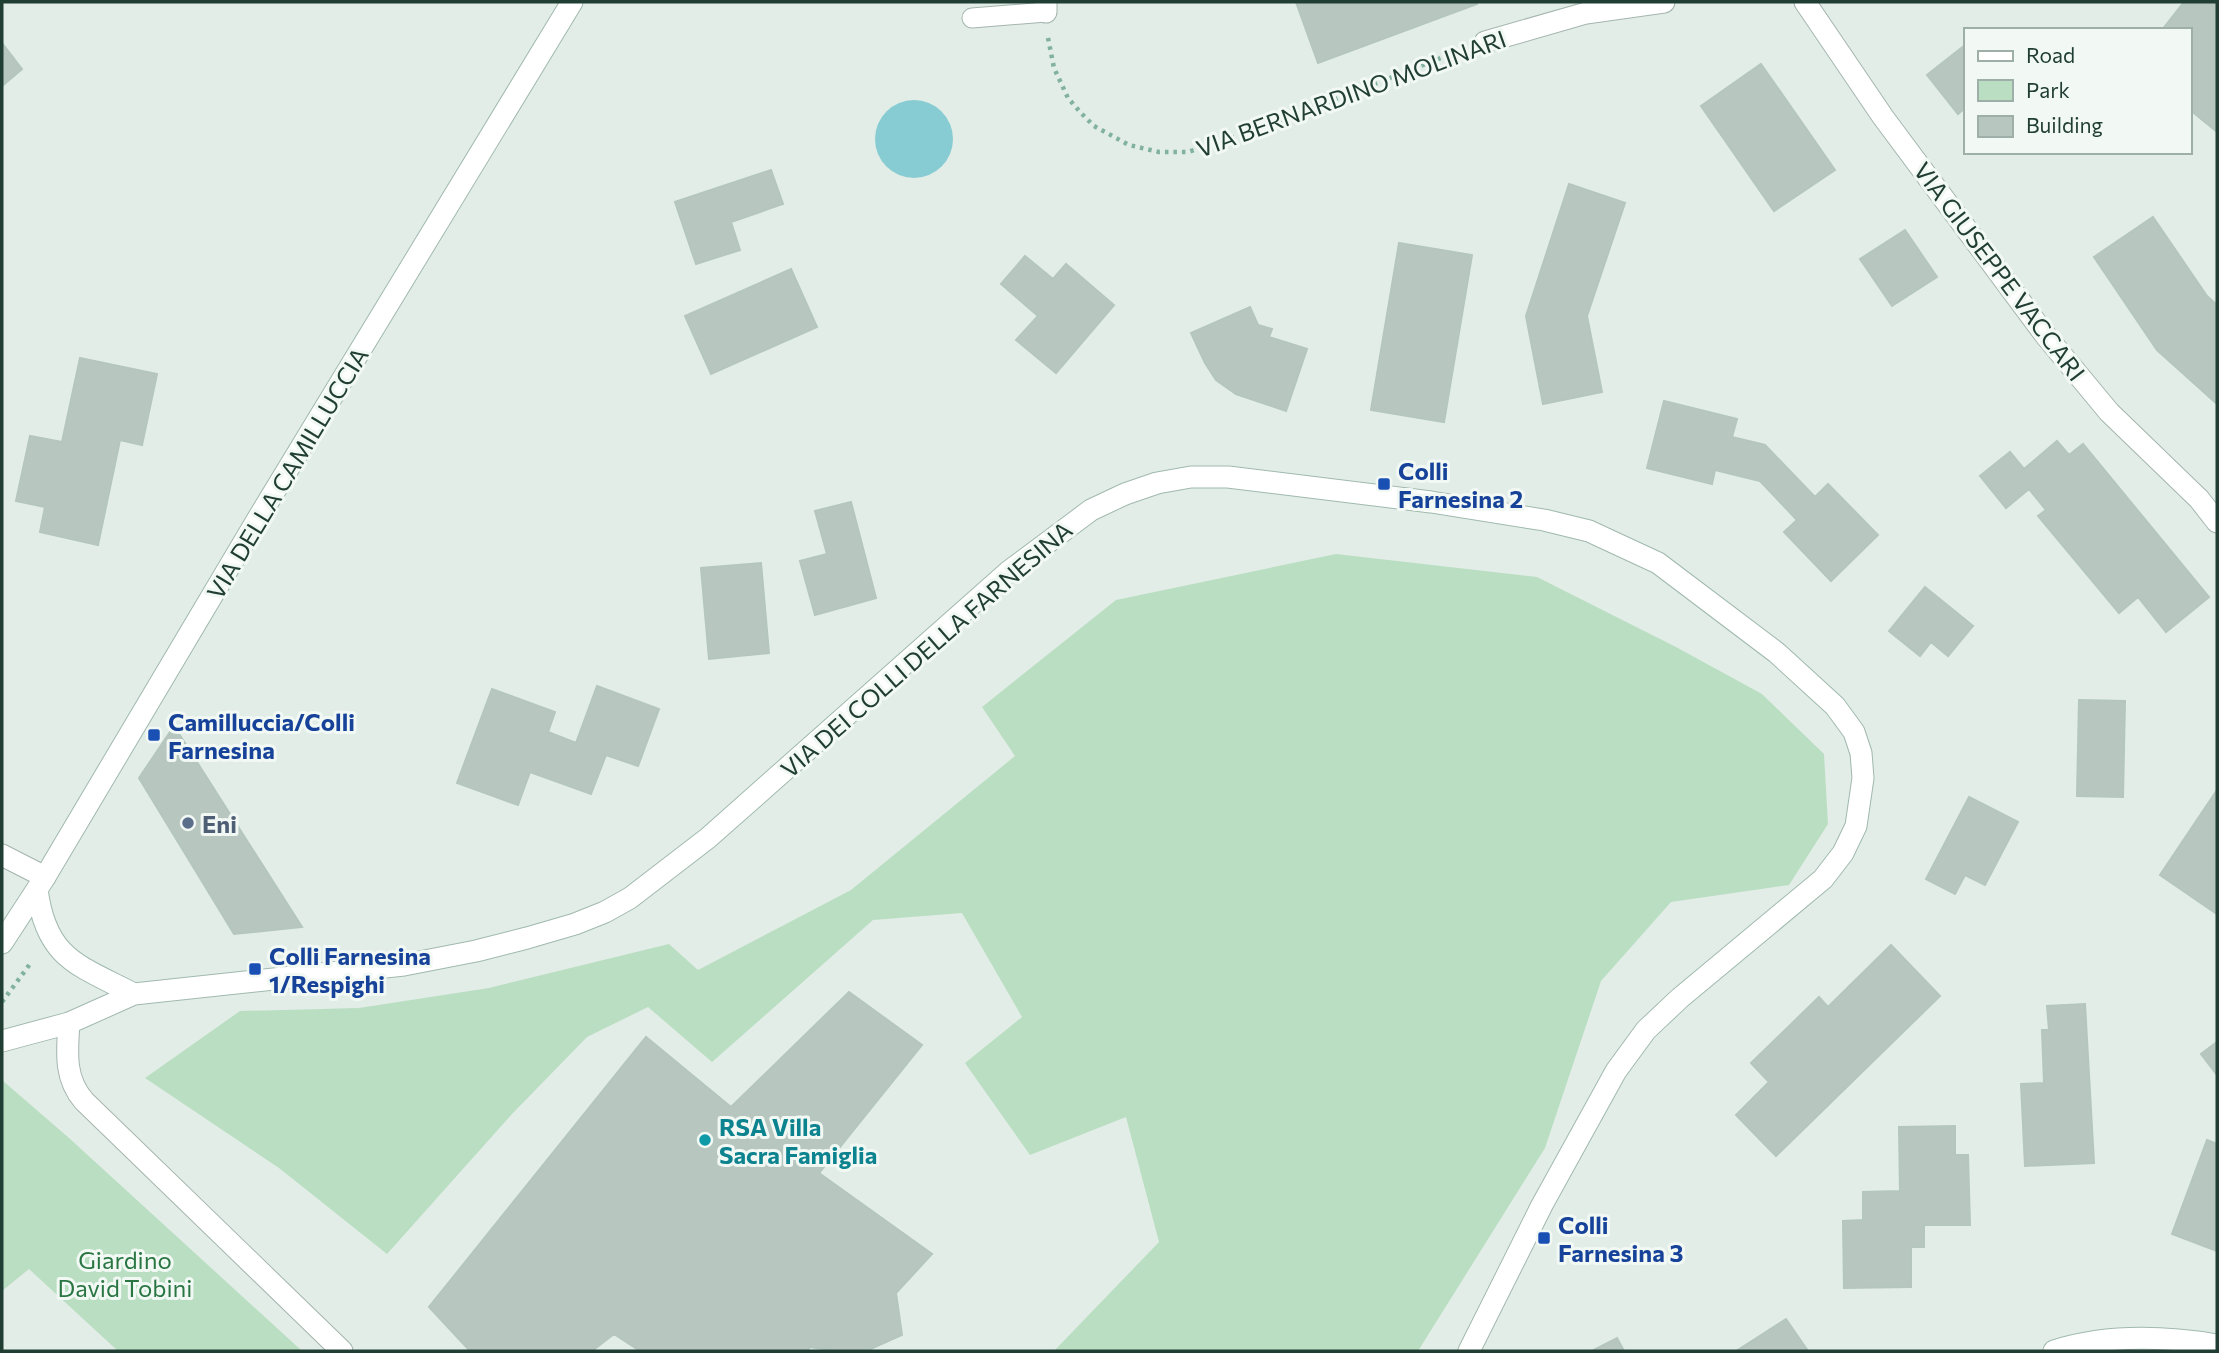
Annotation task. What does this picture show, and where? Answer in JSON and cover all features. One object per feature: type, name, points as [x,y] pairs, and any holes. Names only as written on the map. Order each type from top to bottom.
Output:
[{"type":"street","name":"VIA DELLA CAMILLUCCIA","points":[[2,943],[41,883],[257,520],[572,2]]},
{"type":"street","name":"VIA BERNARDINO MOLINARI","points":[[1485,42],[1586,13],[1664,2]]},
{"type":"street","name":"VIA GIUSEPPE VACCARI","points":[[1805,2],[1883,117],[2058,351],[2109,412],[2199,499],[2217,522]]},
{"type":"street","name":"VIA DEI COLLI DELLA FARNESINA","points":[[2,1041],[69,1023],[134,994],[404,965],[527,938],[605,912],[638,893],[708,838],[1009,572],[1091,509],[1135,490],[1191,477],[1227,477],[1431,502],[1568,525],[1589,531],[1658,562],[1809,680],[1835,706],[1854,732],[1861,753],[1863,778],[1860,804],[1856,826],[1843,853],[1823,880],[1680,998],[1646,1030],[1616,1071],[1542,1205],[1469,1351]]},
{"type":"street","points":[[2,855],[41,883],[41,915],[55,945],[81,967],[134,994]]},
{"type":"street","points":[[69,1023],[68,1071],[74,1089],[83,1101],[342,1351]]},
{"type":"street","points":[[2054,1351],[2105,1340],[2146,1338],[2217,1345]]},
{"type":"lane","points":[[972,18],[1046,7]]},
{"type":"path","name":"VIA BERNARDINO MOLINARI","points":[[1046,7],[1054,68],[1068,98],[1094,126],[1129,145],[1159,152],[1188,152],[1264,127],[1417,65],[1485,42]]},
{"type":"path","points":[[2,1002],[30,964]]},
{"type":"green space","points":[[1336,554],[1537,577],[1762,694],[1824,754],[1828,824],[1789,885],[1671,902],[1601,981],[1545,1148],[1418,1351],[1054,1351],[1159,1242],[1126,1117],[1030,1155],[965,1063],[1022,1017],[962,913],[873,920],[712,1062],[648,1007],[587,1037],[513,1113],[387,1254],[279,1168],[145,1078],[240,1011],[359,1008],[489,988],[669,944],[698,970],[851,890],[1015,756],[982,707],[1116,600]]},
{"type":"green space","name":"Giardino David Tobini","points":[[2,1080],[302,1351],[118,1351],[29,1269],[2,1291]]},
{"type":"water","points":[[914,100],[929,103],[942,111],[950,124],[953,139],[950,154],[942,167],[929,175],[914,178],[899,175],[886,167],[878,154],[875,139],[878,124],[886,111],[899,103]]},
{"type":"building","points":[[1296,2],[1476,2],[1477,4],[1318,63]]},
{"type":"building","points":[[2184,2],[2217,2],[2217,132],[2191,111],[2191,28],[2164,28]]},
{"type":"building","points":[[2,43],[22,69],[2,86]]},
{"type":"building","points":[[1964,46],[1964,109],[1958,114],[1927,75]]},
{"type":"building","points":[[1761,64],[1835,170],[1774,211],[1701,106]]},
{"type":"building","points":[[771,170],[783,204],[731,222],[740,250],[696,264],[675,202]]},
{"type":"building","points":[[1569,184],[1625,203],[1587,316],[1602,392],[1543,404],[1526,316]]},
{"type":"building","points":[[2153,217],[2207,296],[2217,305],[2217,404],[2157,350],[2094,257]]},
{"type":"building","points":[[1905,230],[1937,277],[1892,306],[1860,259]]},
{"type":"building","points":[[1399,243],[1472,255],[1444,422],[1371,410]]},
{"type":"building","points":[[1025,256],[1053,279],[1066,264],[1114,305],[1056,373],[1016,340],[1038,316],[1001,284]]},
{"type":"building","points":[[791,269],[817,327],[711,374],[685,316]]},
{"type":"building","points":[[1250,307],[1258,325],[1272,329],[1269,337],[1307,349],[1286,411],[1236,394],[1216,380],[1191,333]]},
{"type":"building","points":[[80,358],[157,374],[142,445],[120,440],[98,545],[40,532],[45,507],[16,501],[30,436],[62,442]]},
{"type":"building","points":[[1664,401],[1737,419],[1732,437],[1765,445],[1815,497],[1828,484],[1878,535],[1831,581],[1784,532],[1797,520],[1760,481],[1715,470],[1712,484],[1647,468]]},
{"type":"building","points":[[2057,441],[2069,455],[2083,444],[2209,597],[2166,632],[2138,597],[2119,613],[2038,516],[2046,510],[2029,489],[2006,508],[1980,476],[2010,452],[2024,469]]},
{"type":"building","points":[[851,502],[876,598],[815,615],[800,561],[827,554],[815,511]]},
{"type":"building","points":[[761,563],[769,653],[709,659],[701,568]]},
{"type":"building","points":[[1925,587],[1973,626],[1948,656],[1931,642],[1920,656],[1889,631]]},
{"type":"building","points":[[597,686],[659,709],[638,766],[606,755],[591,794],[530,772],[518,805],[457,783],[492,689],[555,712],[548,732],[576,743]]},
{"type":"building","points":[[2079,700],[2125,701],[2123,797],[2077,796]]},
{"type":"building","points":[[174,726],[302,927],[234,934],[139,778]]},
{"type":"building","points":[[2217,790],[2217,914],[2160,875]]},
{"type":"building","points":[[1969,797],[2018,822],[1985,885],[1965,875],[1955,894],[1926,879]]},
{"type":"building","points":[[1891,945],[1940,996],[1776,1156],[1736,1115],[1769,1082],[1751,1063],[1819,997],[1828,1007]]},
{"type":"building","name":"RSA Villa Sacra Famiglia","points":[[849,992],[922,1045],[819,1173],[932,1254],[896,1293],[902,1335],[866,1351],[836,1351],[810,1347],[807,1351],[640,1351],[614,1334],[592,1351],[470,1351],[429,1307],[646,1037],[731,1107]]},
{"type":"building","points":[[2085,1004],[2094,1163],[2025,1166],[2021,1084],[2044,1083],[2042,1030],[2049,1030],[2047,1006]]},
{"type":"building","points":[[2217,1042],[2217,1075],[2201,1054]]},
{"type":"building","points":[[1955,1126],[1955,1155],[1968,1155],[1970,1225],[1924,1225],[1924,1247],[1911,1247],[1911,1287],[1844,1288],[1843,1221],[1863,1220],[1863,1192],[1900,1191],[1899,1127]]},
{"type":"building","points":[[2207,1140],[2217,1144],[2217,1251],[2172,1234]]},
{"type":"building","points":[[1786,1319],[1808,1351],[1738,1350]]},
{"type":"building","points":[[1617,1338],[1624,1351],[1592,1351]]},
{"type":"place","name":"Colli Farnesina 2","points":[[1384,484]]},
{"type":"place","name":"Camilluccia/Colli Farnesina","points":[[154,735]]},
{"type":"place","name":"Eni","points":[[188,823]]},
{"type":"place","name":"Colli Farnesina 1/Respighi","points":[[255,969]]},
{"type":"place","name":"RSA Villa Sacra Famiglia","points":[[705,1140]]},
{"type":"place","name":"Colli Farnesina 3","points":[[1544,1238]]}]
